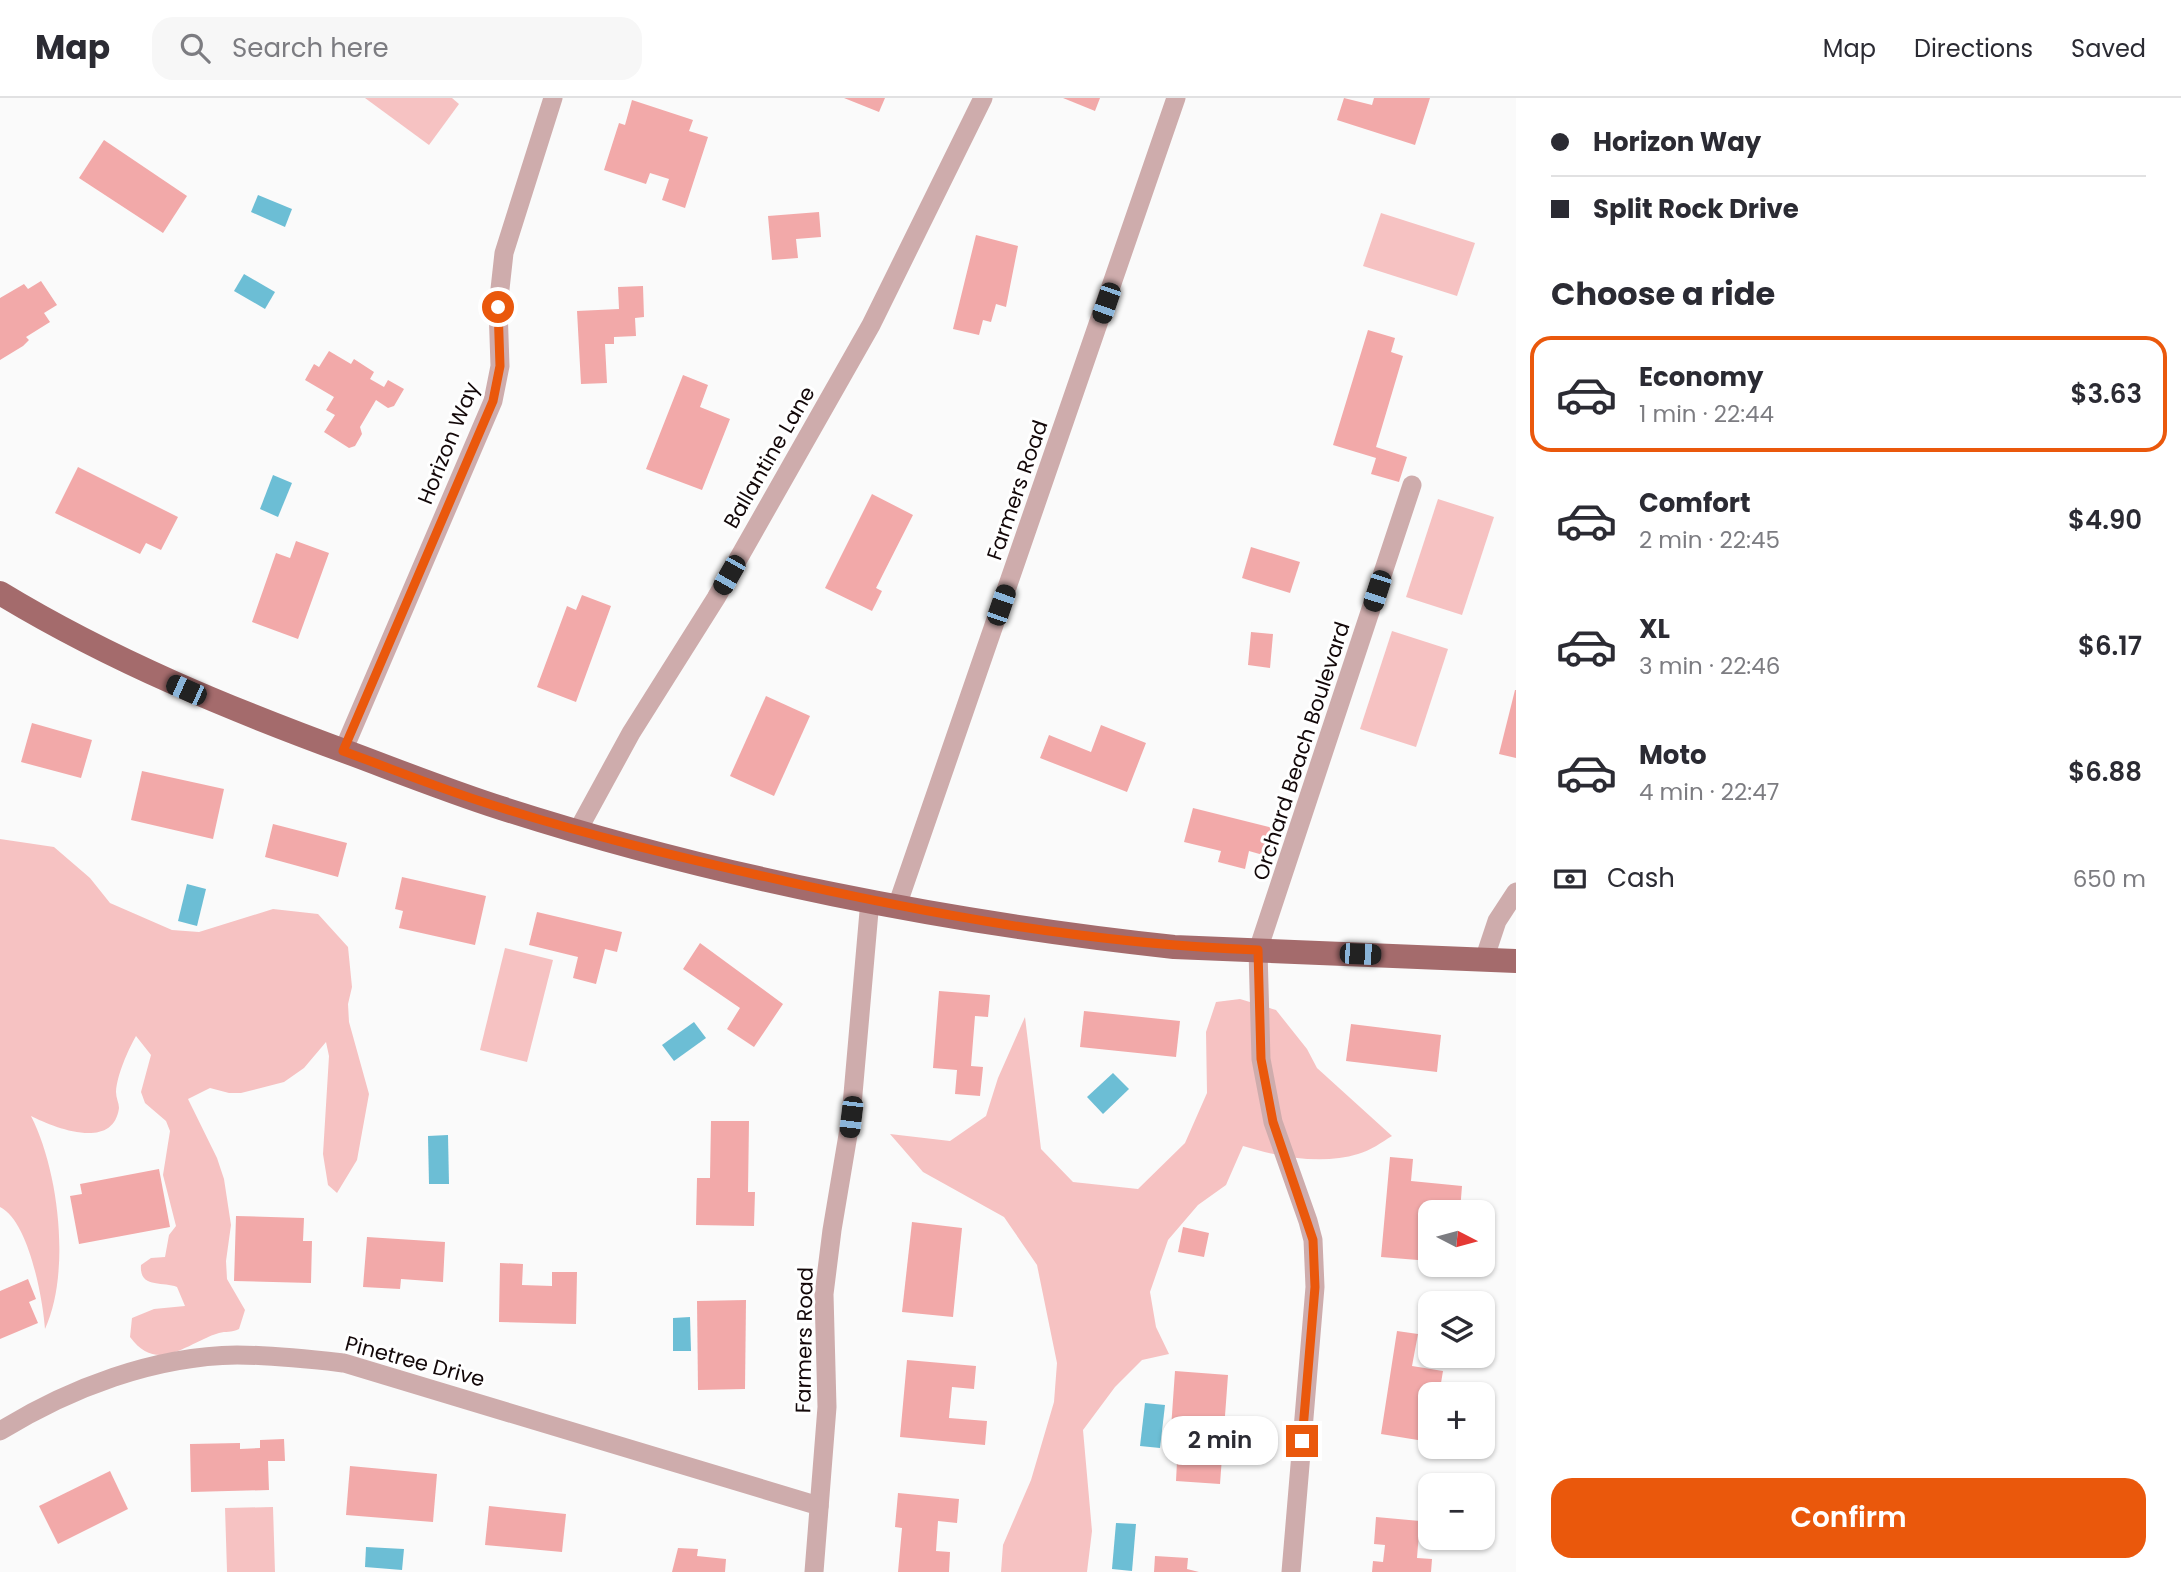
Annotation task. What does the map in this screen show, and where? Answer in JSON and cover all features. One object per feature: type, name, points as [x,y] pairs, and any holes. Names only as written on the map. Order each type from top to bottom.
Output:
[{"type":"main road","points":[[0,593],[160,678],[237,712],[499,808],[662,853],[897,906],[1129,942],[1516,961]]},
{"type":"street","name":"Horizon Way","points":[[343,751],[493,401],[500,366],[498,307],[504,253],[553,98]]},
{"type":"street","name":"Ballantine Lane","points":[[578,830],[631,733],[716,598],[871,325],[983,98]]},
{"type":"street","name":"Farmers Road","points":[[897,906],[1176,98]]},
{"type":"street","name":"Orchard Beach Boulevard","points":[[1291,1572],[1315,1287],[1313,1240],[1273,1122],[1261,1059],[1258,950],[1412,485]]},
{"type":"street","points":[[1484,960],[1497,921],[1516,892]]},
{"type":"street","name":"Farmers Road","points":[[814,1572],[827,1407],[824,1294],[851,1117],[870,900]]},
{"type":"street","name":"Pinetree Drive","points":[[0,1431],[74,1391],[131,1372],[172,1363],[235,1355],[278,1356],[344,1363],[819,1506]]},
{"type":"shaded area","points":[[365,98],[452,98],[459,104],[429,145]]},
{"type":"shaded area","points":[[1381,213],[1475,243],[1457,296],[1363,266]]},
{"type":"shaded area","points":[[1438,499],[1494,517],[1462,615],[1406,597]]},
{"type":"shaded area","points":[[1392,631],[1448,649],[1416,747],[1360,729]]},
{"type":"shaded area","points":[[0,839],[54,847],[90,878],[110,903],[172,930],[199,932],[273,909],[318,914],[348,947],[352,987],[348,1004],[349,1022],[369,1094],[357,1160],[337,1193],[328,1185],[323,1154],[329,1056],[326,1042],[304,1068],[284,1082],[241,1093],[210,1088],[188,1099],[217,1158],[224,1179],[231,1225],[226,1261],[227,1279],[245,1310],[239,1329],[207,1337],[173,1353],[162,1355],[151,1354],[130,1337],[132,1318],[154,1309],[185,1306],[177,1287],[153,1283],[141,1273],[141,1265],[151,1258],[165,1257],[169,1235],[176,1226],[163,1175],[170,1131],[166,1121],[145,1103],[141,1092],[151,1055],[136,1036],[118,1078],[116,1092],[119,1108],[114,1121],[106,1129],[81,1133],[53,1126],[31,1116],[49,1164],[58,1222],[58,1279],[45,1329],[33,1262],[19,1228],[0,1207]]},
{"type":"shaded area","points":[[505,948],[553,960],[527,1062],[480,1050]]},
{"type":"shaded area","points":[[1240,999],[1276,1010],[1307,1049],[1317,1068],[1392,1136],[1362,1153],[1330,1159],[1286,1156],[1243,1146],[1226,1185],[1198,1205],[1168,1240],[1150,1292],[1156,1327],[1169,1354],[1142,1360],[1115,1387],[1083,1430],[1092,1531],[1087,1572],[1001,1572],[1003,1545],[1031,1480],[1054,1402],[1057,1363],[1037,1265],[1004,1217],[923,1172],[890,1134],[950,1141],[986,1116],[998,1078],[1025,1017],[1041,1149],[1073,1182],[1138,1189],[1185,1143],[1207,1093],[1206,1032],[1216,1002]]},
{"type":"shaded area","points":[[273,1507],[275,1572],[227,1572],[225,1508]]},
{"type":"water","points":[[258,195],[292,209],[285,227],[251,212]]},
{"type":"water","points":[[244,274],[275,292],[265,309],[234,291]]},
{"type":"water","points":[[273,475],[292,483],[278,517],[260,509]]},
{"type":"water","points":[[187,884],[206,889],[197,926],[178,921]]},
{"type":"water","points":[[694,1022],[706,1038],[674,1061],[662,1045]]},
{"type":"water","points":[[1113,1073],[1129,1089],[1103,1114],[1087,1097]]},
{"type":"water","points":[[448,1135],[449,1184],[429,1184],[428,1136]]},
{"type":"water","points":[[690,1317],[691,1351],[673,1351],[673,1318]]},
{"type":"water","points":[[1145,1403],[1165,1405],[1160,1448],[1140,1446]]},
{"type":"water","points":[[1116,1523],[1136,1524],[1132,1571],[1112,1569]]},
{"type":"water","points":[[366,1547],[404,1549],[402,1570],[365,1567]]},
{"type":"building","points":[[844,98],[885,98],[879,112]]},
{"type":"building","points":[[1063,98],[1100,98],[1095,111]]},
{"type":"building","points":[[1344,98],[1372,105],[1374,98],[1430,98],[1415,145],[1337,120]]},
{"type":"building","points":[[632,100],[693,120],[689,131],[708,137],[685,208],[662,200],[669,179],[650,173],[646,184],[604,170],[619,123],[625,125]]},
{"type":"building","points":[[104,140],[187,196],[163,233],[79,178]]},
{"type":"building","points":[[819,212],[821,237],[796,239],[798,258],[772,260],[768,216]]},
{"type":"building","points":[[976,235],[1018,246],[1006,307],[996,304],[991,322],[983,320],[979,335],[953,329]]},
{"type":"building","points":[[41,281],[57,305],[44,313],[50,322],[26,337],[29,340],[23,346],[0,360],[0,298],[24,284],[28,289]]},
{"type":"building","points":[[643,286],[644,317],[635,318],[636,336],[614,337],[614,344],[605,344],[607,383],[581,384],[577,311],[619,309],[618,287]]},
{"type":"building","points":[[1368,330],[1395,338],[1391,352],[1403,356],[1376,447],[1407,457],[1399,482],[1371,474],[1376,458],[1333,445]]},
{"type":"building","points":[[329,351],[351,364],[354,359],[374,372],[370,379],[384,387],[388,380],[404,389],[394,406],[388,408],[376,400],[360,427],[362,434],[355,446],[349,448],[324,432],[335,415],[326,410],[334,397],[305,380],[314,364],[319,367]]},
{"type":"building","points":[[683,375],[708,385],[700,407],[730,419],[702,490],[646,469]]},
{"type":"building","points":[[78,467],[178,517],[161,550],[146,543],[140,554],[55,513]]},
{"type":"building","points":[[872,494],[913,515],[876,588],[882,591],[872,611],[825,588]]},
{"type":"building","points":[[296,541],[329,553],[298,639],[252,622],[276,553],[290,558]]},
{"type":"building","points":[[1251,547],[1300,562],[1290,593],[1242,578]]},
{"type":"building","points":[[582,595],[611,606],[576,702],[537,687],[567,606],[576,610]]},
{"type":"building","points":[[1251,632],[1273,634],[1270,668],[1248,665]]},
{"type":"building","points":[[1516,690],[1516,758],[1499,754]]},
{"type":"building","points":[[766,696],[810,716],[774,796],[730,776]]},
{"type":"building","points":[[32,723],[92,740],[81,778],[21,762]]},
{"type":"building","points":[[1101,725],[1146,743],[1127,792],[1040,758],[1049,735],[1091,752]]},
{"type":"building","points":[[142,771],[224,789],[213,839],[131,820]]},
{"type":"building","points":[[1193,808],[1277,829],[1270,857],[1249,851],[1245,869],[1218,862],[1221,851],[1184,842]]},
{"type":"building","points":[[273,824],[347,843],[338,877],[265,857]]},
{"type":"building","points":[[402,877],[486,896],[475,945],[399,928],[403,911],[395,909]]},
{"type":"building","points":[[537,912],[622,932],[617,952],[605,949],[596,984],[573,978],[578,957],[529,945]]},
{"type":"building","points":[[700,943],[783,1004],[754,1047],[727,1029],[740,1008],[683,969]]},
{"type":"building","points":[[939,991],[990,995],[988,1017],[975,1016],[971,1066],[983,1067],[980,1096],[955,1094],[957,1070],[933,1068]]},
{"type":"building","points":[[1084,1011],[1180,1021],[1176,1057],[1080,1047]]},
{"type":"building","points":[[1351,1024],[1441,1035],[1437,1072],[1346,1061]]},
{"type":"building","points":[[711,1121],[749,1121],[748,1192],[755,1192],[754,1226],[696,1225],[697,1178],[710,1178]]},
{"type":"building","points":[[1390,1157],[1413,1159],[1411,1181],[1462,1186],[1461,1200],[1418,1200],[1418,1260],[1381,1257]]},
{"type":"building","points":[[159,1169],[170,1227],[79,1244],[70,1196],[82,1194],[80,1184]]},
{"type":"building","points":[[236,1216],[304,1218],[303,1241],[312,1241],[311,1283],[234,1281]]},
{"type":"building","points":[[912,1222],[962,1228],[953,1317],[902,1312]]},
{"type":"building","points":[[1183,1227],[1209,1233],[1204,1257],[1178,1252]]},
{"type":"building","points":[[367,1237],[445,1242],[443,1282],[401,1279],[400,1289],[363,1287]]},
{"type":"building","points":[[500,1263],[523,1264],[522,1285],[552,1286],[552,1272],[577,1272],[576,1324],[499,1322]]},
{"type":"building","points":[[28,1279],[36,1299],[29,1302],[38,1323],[0,1339],[0,1291]]},
{"type":"building","points":[[746,1300],[745,1389],[698,1390],[697,1301]]},
{"type":"building","points":[[1397,1331],[1418,1334],[1412,1366],[1443,1371],[1441,1382],[1418,1382],[1418,1440],[1381,1434]]},
{"type":"building","points":[[907,1360],[976,1366],[974,1389],[952,1387],[949,1418],[987,1421],[985,1445],[900,1437]]},
{"type":"building","points":[[1175,1371],[1228,1375],[1220,1484],[1176,1481],[1178,1443],[1170,1443]]},
{"type":"building","points":[[284,1439],[285,1461],[268,1461],[269,1490],[191,1492],[190,1444],[240,1443],[240,1449],[260,1448],[260,1440]]},
{"type":"building","points":[[350,1466],[437,1474],[433,1522],[346,1515]]},
{"type":"building","points":[[110,1471],[128,1509],[58,1544],[39,1506]]},
{"type":"building","points":[[898,1493],[959,1499],[957,1523],[938,1521],[936,1551],[950,1552],[949,1572],[898,1572],[902,1528],[895,1527]]},
{"type":"building","points":[[489,1506],[566,1514],[562,1552],[485,1545]]},
{"type":"building","points":[[1376,1517],[1418,1521],[1417,1558],[1432,1559],[1431,1572],[1372,1572],[1373,1561],[1383,1562],[1385,1545],[1374,1544]]},
{"type":"building","points":[[678,1548],[698,1549],[697,1556],[726,1559],[725,1572],[672,1572]]},
{"type":"building","points":[[1155,1556],[1188,1558],[1187,1569],[1199,1572],[1154,1572]]},
{"type":"route","points":[[498,307],[500,366],[493,401],[343,751],[499,808],[662,853],[811,888],[937,914],[1058,933],[1174,947],[1258,950],[1261,1059],[1273,1122],[1313,1240],[1315,1287],[1302,1441]]}]
